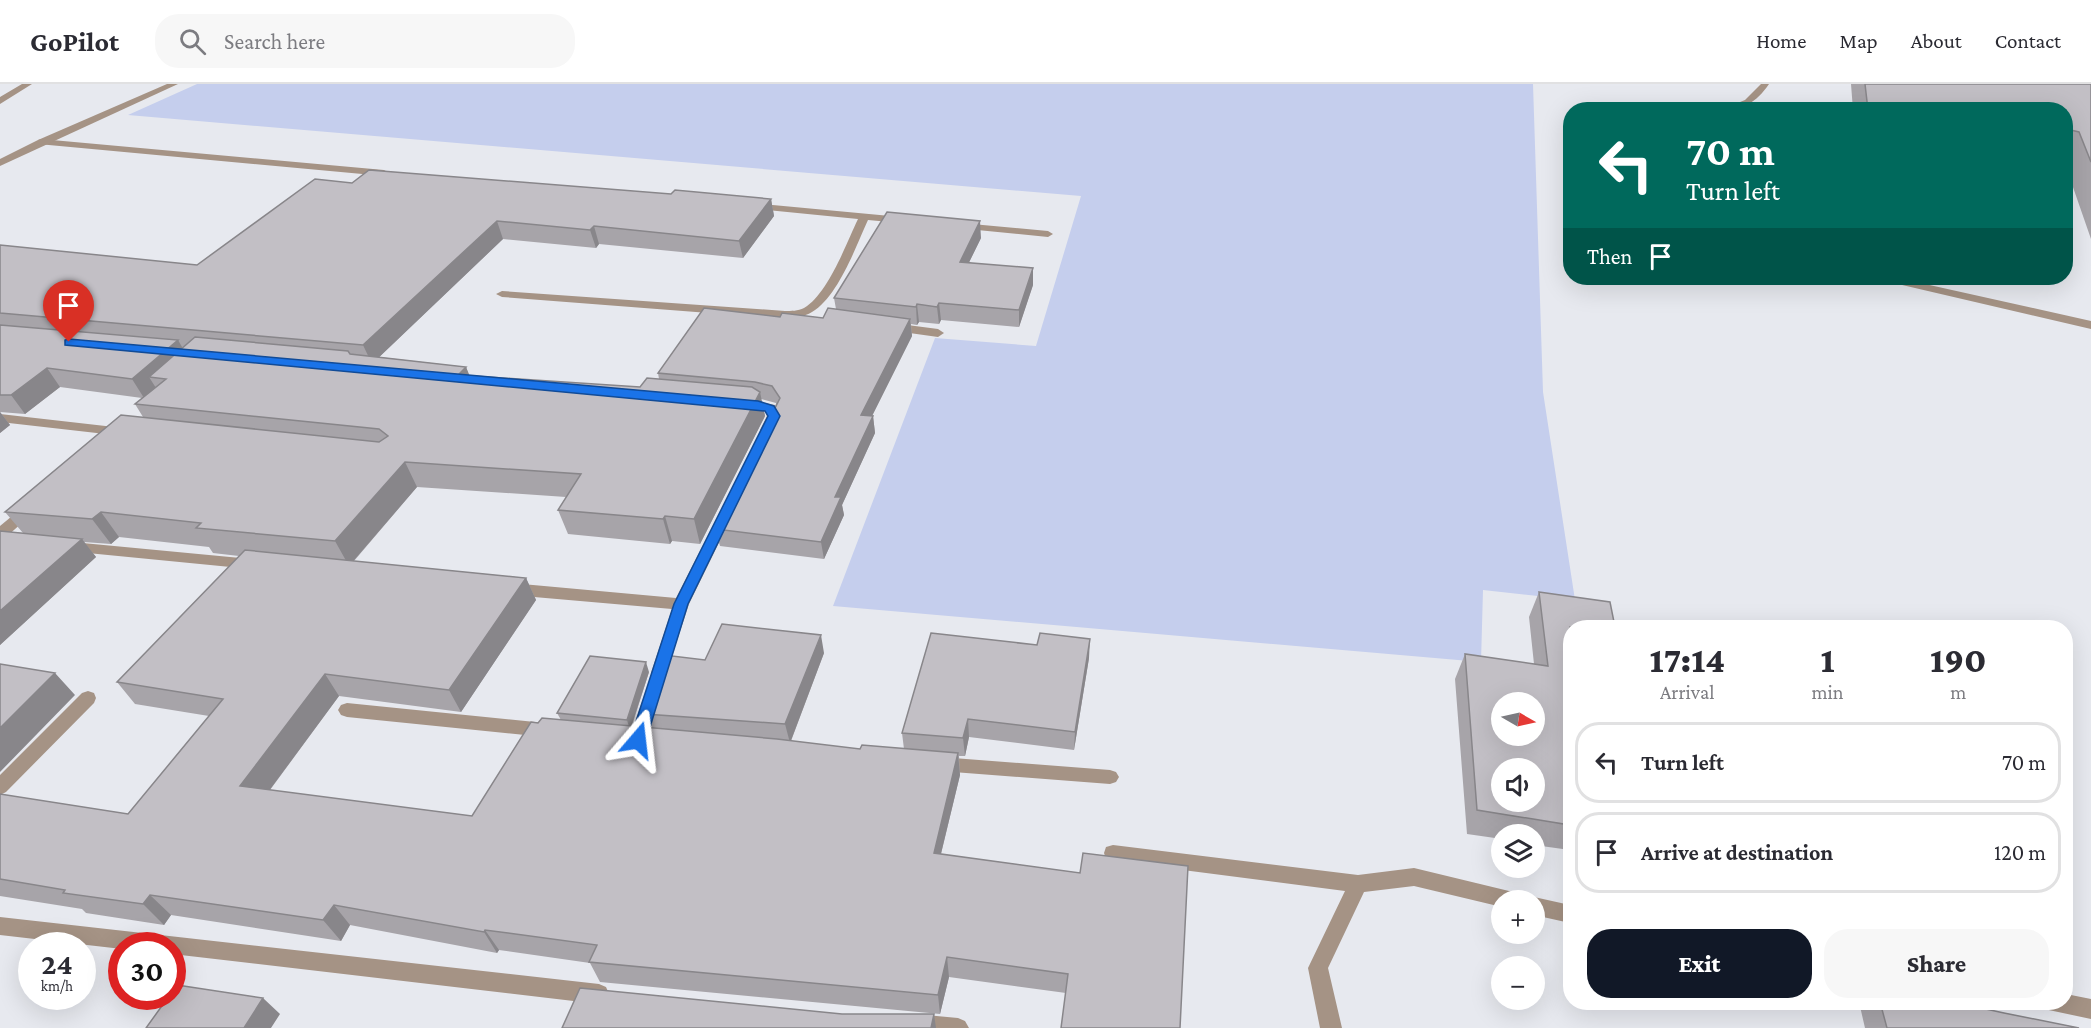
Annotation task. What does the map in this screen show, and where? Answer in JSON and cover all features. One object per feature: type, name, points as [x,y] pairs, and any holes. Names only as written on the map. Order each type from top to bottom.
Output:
[{"type":"street","points":[[0,101],[28,84]]},
{"type":"street","points":[[0,163],[41,142],[174,84]]},
{"type":"street","points":[[1750,102],[1756,98],[1765,84]]},
{"type":"street","points":[[41,142],[399,174]]},
{"type":"street","points":[[745,206],[910,221]]},
{"type":"street","points":[[785,315],[807,311],[821,300],[865,216]]},
{"type":"street","points":[[945,224],[1048,234]]},
{"type":"street","points":[[1916,285],[2091,325]]},
{"type":"street","points":[[502,294],[820,319]]},
{"type":"street","points":[[879,326],[938,333]]},
{"type":"street","points":[[735,402],[770,408],[774,416],[759,447]]},
{"type":"street","points":[[0,418],[123,427],[142,434]]},
{"type":"street","points":[[101,446],[123,427]]},
{"type":"street","points":[[4,539],[42,497]]},
{"type":"street","points":[[638,740],[681,604],[733,500]]},
{"type":"street","points":[[60,546],[263,566]]},
{"type":"street","points":[[490,587],[681,604]]},
{"type":"street","points":[[0,788],[88,698]]},
{"type":"street","points":[[348,710],[557,731]]},
{"type":"street","points":[[615,737],[662,741]]},
{"type":"street","points":[[922,762],[1110,777]]},
{"type":"street","points":[[1113,853],[1358,884],[1414,877],[1491,896]]},
{"type":"street","points":[[1331,1028],[1318,968],[1358,884]]},
{"type":"street","points":[[1545,908],[1563,912]]},
{"type":"street","points":[[0,926],[108,938]]},
{"type":"street","points":[[186,947],[619,996]]},
{"type":"street","points":[[2073,1006],[2091,1009]]},
{"type":"street","points":[[899,1023],[958,1028]]},
{"type":"shaded area","points":[[197,84],[1533,84],[1543,392],[1575,600],[1483,590],[1481,662],[833,606],[935,338],[1036,346],[1081,196],[128,115]]},
{"type":"building","points":[[1865,84],[2091,84],[2091,162],[2079,132],[2073,131],[2073,102],[1867,102]]},
{"type":"building","points":[[369,170],[671,194],[675,190],[771,199],[739,241],[594,226],[590,230],[497,221],[363,345],[0,313],[0,245],[197,265],[315,179],[352,183]]},
{"type":"building","points":[[887,212],[980,221],[960,262],[1033,268],[1019,310],[939,303],[937,307],[917,304],[916,307],[834,298]]},
{"type":"building","points":[[704,308],[780,317],[782,313],[823,318],[828,308],[910,319],[861,415],[873,416],[835,497],[841,497],[821,542],[715,529],[780,398],[772,386],[755,382],[658,373]]},
{"type":"building","points":[[0,325],[178,340],[132,379],[47,368],[11,395],[0,395]]},
{"type":"building","points":[[195,337],[348,351],[350,354],[466,367],[458,375],[640,387],[647,378],[752,387],[760,392],[694,519],[665,516],[663,519],[558,510],[581,474],[405,462],[335,541],[196,528],[201,523],[101,512],[92,519],[5,512],[121,415],[379,442],[388,436],[379,429],[135,404],[166,379],[149,377]]},
{"type":"building","points":[[0,531],[82,539],[0,611]]},
{"type":"building","points":[[245,550],[526,578],[449,690],[325,674],[240,786],[472,816],[531,722],[538,723],[542,718],[777,739],[860,749],[862,745],[958,753],[934,853],[1080,873],[1083,853],[1188,866],[1180,1028],[1061,1028],[1068,974],[947,957],[938,995],[589,962],[597,945],[485,930],[484,932],[334,905],[323,920],[150,895],[143,904],[63,893],[65,890],[0,879],[0,794],[128,814],[223,699],[117,682]]},
{"type":"building","points":[[1539,592],[1610,602],[1614,620],[1563,620],[1563,824],[1477,810],[1465,654],[1548,666]]},
{"type":"building","points":[[722,624],[821,635],[785,724],[645,714],[664,655],[705,660]]},
{"type":"building","points":[[931,633],[1037,645],[1040,633],[1090,639],[1075,732],[968,719],[963,738],[902,733]]},
{"type":"building","points":[[590,656],[646,662],[627,720],[557,713]]},
{"type":"building","points":[[0,664],[55,673],[0,728]]},
{"type":"building","points":[[186,986],[263,998],[244,1028],[146,1028],[159,1010],[186,1010]]},
{"type":"building","points":[[580,988],[842,1014],[934,1014],[931,1028],[562,1028]]},
{"type":"building","points":[[1882,1010],[1990,1010],[2079,1028],[1887,1028]]},
{"type":"route","points":[[69,342],[758,405],[770,408],[774,416],[681,604],[638,740]]}]
